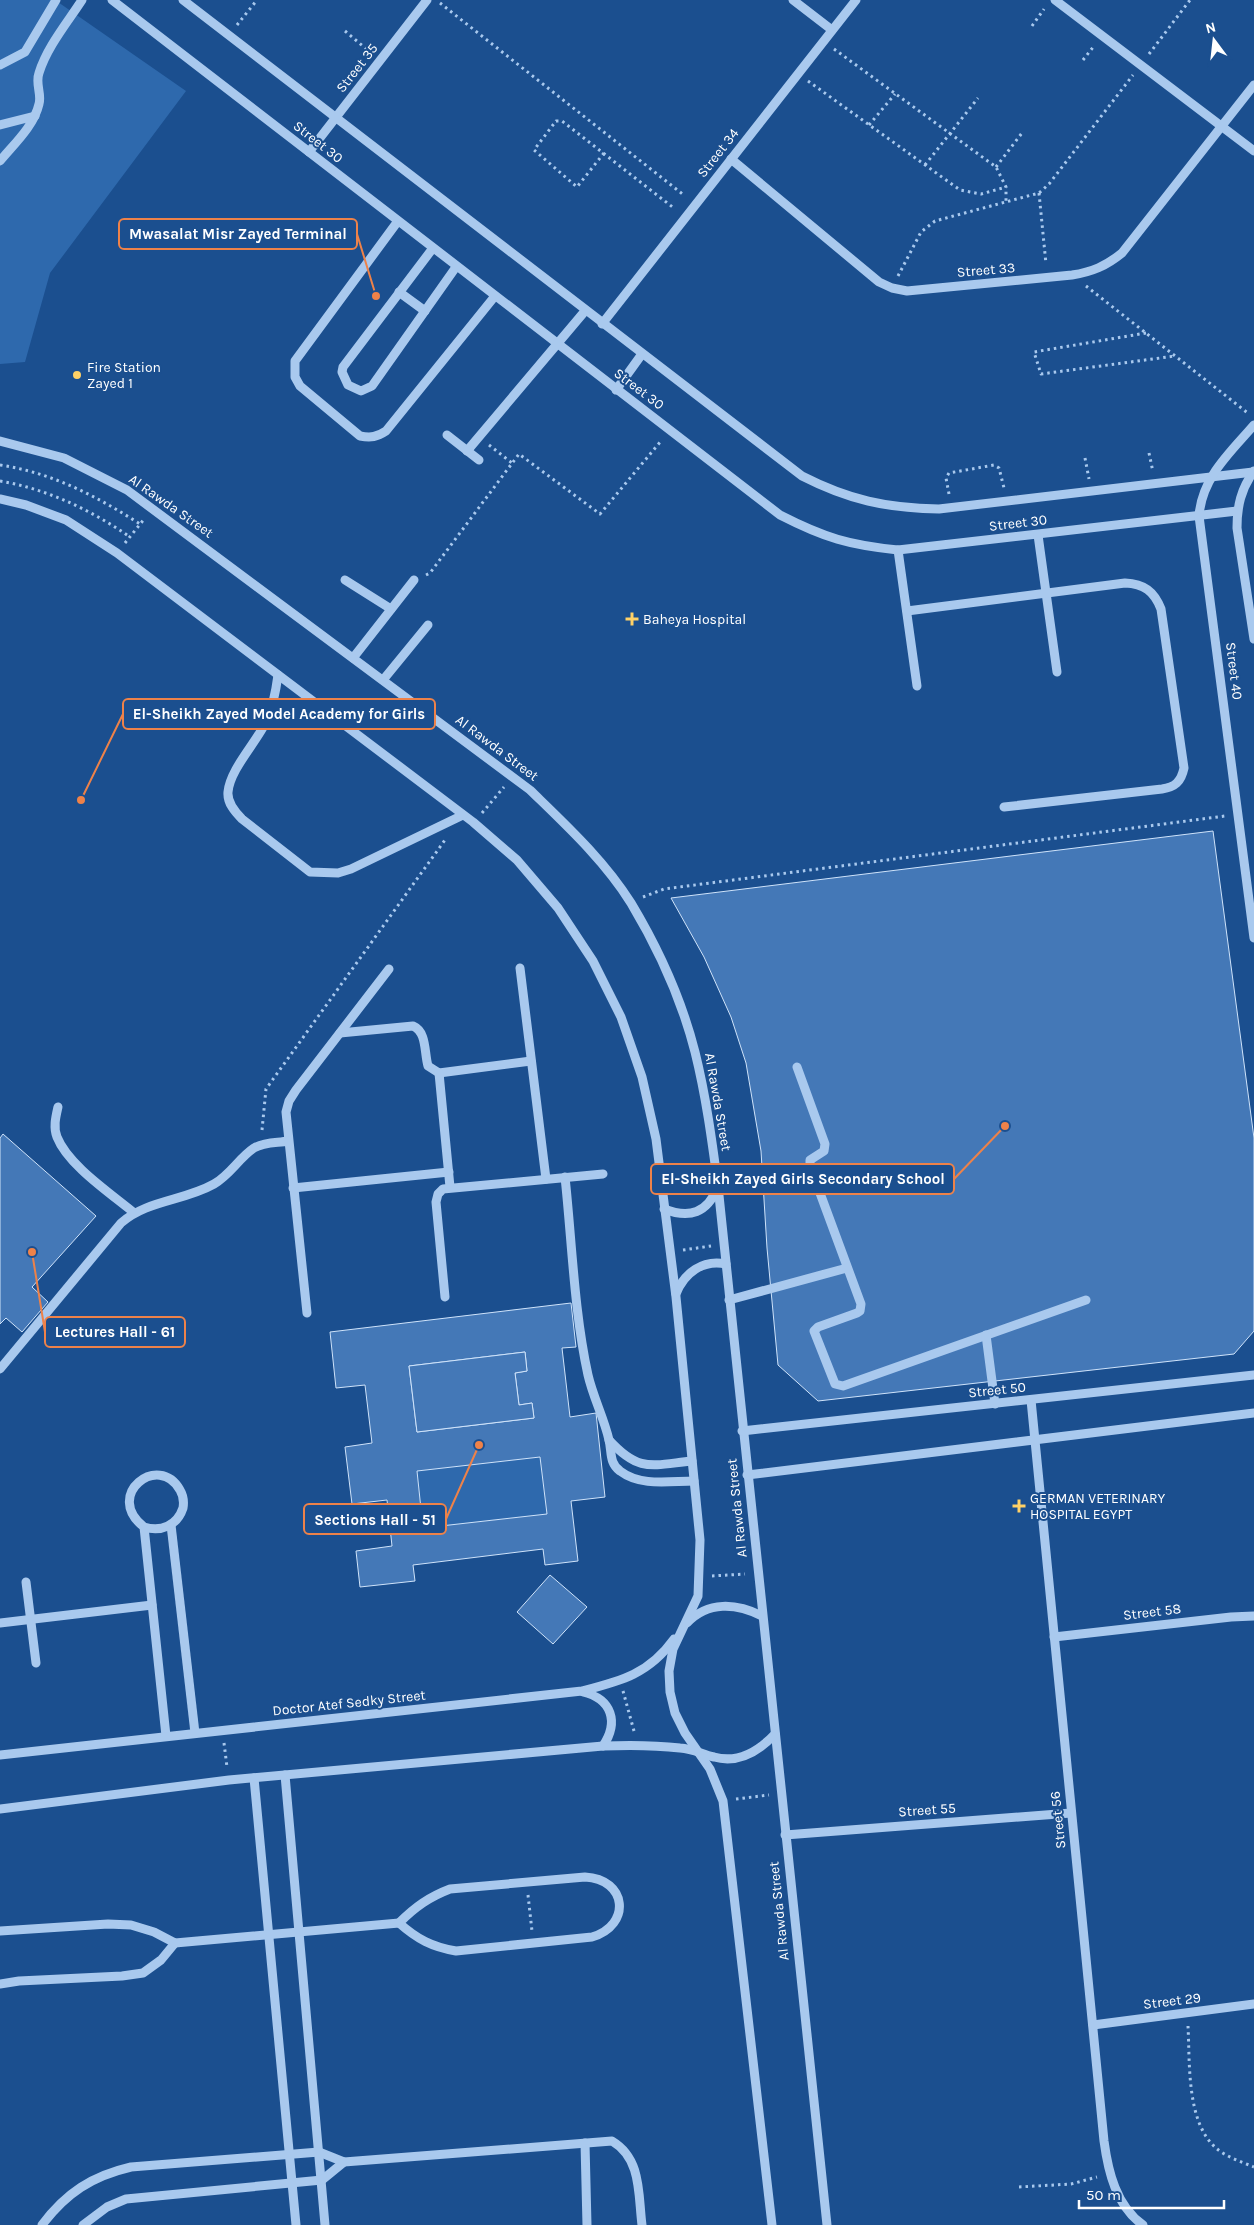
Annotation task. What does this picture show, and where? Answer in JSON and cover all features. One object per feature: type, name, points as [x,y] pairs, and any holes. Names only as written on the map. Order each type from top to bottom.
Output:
[{"type":"street","points":[[0,65],[25,52],[56,0]]},
{"type":"street","points":[[0,161],[34,116],[40,101],[37,87],[38,75],[44,60],[82,0]]},
{"type":"street","name":"Street 30","points":[[112,0],[780,515],[817,534],[857,546],[898,550],[1237,511]]},
{"type":"street","name":"Street 30","points":[[183,0],[337,116],[602,324],[802,476],[834,492],[868,503],[904,508],[951,507],[1091,492],[1253,471]]},
{"type":"street","name":"Street 35","points":[[309,152],[427,0]]},
{"type":"street","points":[[793,0],[832,30]]},
{"type":"street","name":"Street 34","points":[[602,324],[856,0]]},
{"type":"street","points":[[1055,0],[1254,151]]},
{"type":"street","name":"Street 33","points":[[731,159],[879,282],[892,288],[907,291],[1072,275],[1091,272],[1107,264],[1122,252],[1254,86]]},
{"type":"street","points":[[0,124],[34,116]]},
{"type":"street","points":[[398,221],[295,360],[295,377],[300,386],[360,436],[370,438],[379,436],[386,430],[495,296]]},
{"type":"street","points":[[433,248],[343,367],[342,372],[348,385],[361,391],[372,386],[456,266]]},
{"type":"street","points":[[400,292],[425,310]]},
{"type":"street","points":[[467,451],[586,311]]},
{"type":"street","points":[[616,390],[642,354]]},
{"type":"street","name":"Street 40","points":[[1254,425],[1210,477],[1202,496],[1199,516],[1238,814],[1251,892],[1254,938]]},
{"type":"street","points":[[447,435],[479,460]]},
{"type":"street","name":"Al Rawda Street","points":[[0,441],[64,458],[127,490],[530,790],[586,845],[630,902],[669,977],[695,1050],[710,1127],[718,1186],[742,1431],[759,1574],[827,2225]]},
{"type":"street","name":"Street 40","points":[[1253,471],[1245,484],[1237,511],[1254,639]]},
{"type":"street","points":[[0,499],[26,504],[66,520],[117,553],[474,822],[517,860],[558,908],[593,961],[617,1009],[642,1077],[656,1139],[676,1296],[700,1540],[698,1596],[680,1629],[673,1649],[669,1671],[670,1692],[675,1713],[684,1733],[710,1769],[723,1801],[772,2225]]},
{"type":"street","points":[[1038,535],[1057,672]]},
{"type":"street","points":[[898,550],[917,686]]},
{"type":"street","points":[[345,580],[391,609]]},
{"type":"street","points":[[353,658],[414,580]]},
{"type":"street","points":[[907,611],[1125,582],[1137,583],[1148,589],[1156,598],[1161,609],[1184,768],[1181,780],[1173,787],[1004,807]]},
{"type":"street","points":[[383,680],[428,625]]},
{"type":"street","points":[[278,675],[274,698],[267,720],[230,781],[228,794],[232,809],[242,820],[310,872],[338,873],[351,869],[463,815]]},
{"type":"street","points":[[520,968],[546,1179]]},
{"type":"street","points":[[307,1313],[286,1112],[289,1102],[389,969]]},
{"type":"street","points":[[340,1033],[413,1026],[419,1028],[428,1066],[439,1073],[531,1061]]},
{"type":"street","points":[[796,1067],[824,1144],[824,1151],[810,1160],[810,1166],[861,1304],[860,1311],[818,1327],[814,1331],[833,1381],[838,1386],[1086,1300]]},
{"type":"street","points":[[439,1073],[450,1188]]},
{"type":"street","points":[[58,1106],[55,1120],[57,1137],[71,1159],[133,1212]]},
{"type":"street","points":[[0,1369],[133,1212],[214,1184],[232,1171],[254,1149],[261,1145],[288,1141]]},
{"type":"street","points":[[293,1188],[449,1172]]},
{"type":"street","points":[[445,1297],[436,1202],[438,1194],[443,1189],[603,1174]]},
{"type":"street","points":[[565,1177],[584,1353],[595,1401],[609,1440],[611,1460],[619,1470],[632,1478],[648,1482],[694,1481]]},
{"type":"street","points":[[664,1209],[677,1214],[691,1214],[708,1204],[718,1186]]},
{"type":"street","points":[[676,1296],[686,1276],[695,1269],[717,1262],[726,1264]]},
{"type":"street","points":[[729,1300],[848,1268]]},
{"type":"street","points":[[986,1335],[995,1404]]},
{"type":"street","name":"Street 50","points":[[742,1431],[1254,1375]]},
{"type":"street","name":"Street 56","points":[[1031,1400],[1108,2171],[1120,2198],[1142,2225]]},
{"type":"street","points":[[748,1475],[1254,1413]]},
{"type":"street","points":[[609,1440],[622,1454],[645,1466],[692,1461]]},
{"type":"street","points":[[154,1475],[166,1476],[176,1483],[182,1494],[184,1505],[180,1516],[171,1525],[153,1530],[144,1527],[134,1519],[129,1509],[129,1497],[134,1486],[143,1478],[154,1475]]},
{"type":"street","points":[[171,1525],[195,1733]]},
{"type":"street","points":[[144,1527],[166,1736]]},
{"type":"street","points":[[26,1582],[36,1663]]},
{"type":"street","points":[[680,1629],[693,1616],[710,1608],[728,1605],[746,1608],[762,1616]]},
{"type":"street","points":[[0,1623],[152,1606]]},
{"type":"street","name":"Street 58","points":[[1054,1637],[1254,1616]]},
{"type":"street","name":"Doctor Atef Sedky Street","points":[[0,1755],[582,1692],[620,1681],[652,1663],[668,1647],[680,1629]]},
{"type":"street","points":[[582,1692],[594,1695],[604,1702],[610,1712],[612,1724],[610,1736],[603,1746]]},
{"type":"street","points":[[0,1809],[228,1780],[603,1746],[637,1744],[698,1750],[714,1757],[731,1759],[748,1756],[764,1747],[775,1734]]},
{"type":"street","points":[[286,1775],[326,2225]]},
{"type":"street","points":[[254,1778],[296,2225]]},
{"type":"street","name":"Street 55","points":[[785,1834],[1072,1813]]},
{"type":"street","points":[[0,1931],[108,1924],[132,1925],[154,1932],[175,1943],[300,1932],[399,1922],[413,1908],[430,1897],[450,1890],[597,1877],[608,1883],[616,1892],[620,1904],[619,1916],[613,1926],[604,1934],[592,1937],[456,1951],[435,1947],[415,1937],[399,1922]]},
{"type":"street","points":[[0,1984],[19,1981],[122,1976],[143,1973],[161,1960],[175,1943]]},
{"type":"street","name":"Street 29","points":[[1093,2025],[1254,2004]]},
{"type":"street","points":[[42,2225],[55,2208],[71,2193],[89,2181],[109,2172],[131,2167],[319,2152],[344,2162],[612,2141],[623,2148],[631,2158],[637,2182],[642,2225]]},
{"type":"street","points":[[585,2143],[587,2225]]},
{"type":"street","points":[[83,2225],[107,2207],[126,2200],[322,2180],[344,2162]]},
{"type":"path","points":[[229,35],[257,0]]},
{"type":"path","points":[[436,0],[696,204]]},
{"type":"path","points":[[892,288],[921,232],[928,226],[942,217],[1039,193],[1048,184],[1190,0]]},
{"type":"path","points":[[1032,26],[1046,6]]},
{"type":"path","points":[[345,31],[380,61]]},
{"type":"path","points":[[823,42],[996,167],[1006,187],[1006,202]]},
{"type":"path","points":[[798,74],[960,190],[981,194],[1006,187]]},
{"type":"path","points":[[870,125],[895,94]]},
{"type":"path","points":[[925,165],[978,98]]},
{"type":"path","points":[[604,153],[577,187],[534,150],[558,120],[604,153],[686,217]]},
{"type":"path","points":[[996,167],[1022,133]]},
{"type":"path","points":[[1039,193],[1047,278]]},
{"type":"path","points":[[1072,275],[1254,418]]},
{"type":"path","points":[[1146,333],[1034,352],[1042,374],[1175,356]]},
{"type":"path","points":[[414,580],[430,573],[519,454],[600,514],[670,430]]},
{"type":"path","points":[[478,437],[512,463]]},
{"type":"path","points":[[1085,458],[1091,492]]},
{"type":"path","points":[[951,507],[946,475],[994,464],[999,468],[1007,501]]},
{"type":"path","points":[[0,465],[47,475],[83,490],[140,524]]},
{"type":"path","points":[[117,553],[153,508]]},
{"type":"path","points":[[474,822],[513,777]]},
{"type":"path","points":[[630,902],[664,889],[1238,814]]},
{"type":"path","points":[[261,1145],[266,1089],[446,839]]},
{"type":"path","points":[[670,1251],[724,1245]]},
{"type":"path","points":[[700,1576],[759,1574]]},
{"type":"path","points":[[620,1681],[637,1744]]},
{"type":"path","points":[[223,1730],[228,1780]]},
{"type":"path","points":[[723,1801],[781,1793]]},
{"type":"path","points":[[527,1882],[533,1943]]},
{"type":"path","points":[[1187,2013],[1194,2101],[1200,2127],[1216,2148],[1254,2167]]},
{"type":"path","points":[[1019,2187],[1071,2184],[1094,2179],[1108,2171]]},
{"type":"shaded area","points":[[0,0],[55,0],[186,91],[50,273],[25,362],[0,364]]},
{"type":"shaded area","points":[[540,1457],[547,1514],[423,1528],[417,1471]]},
{"type":"building","points":[[1213,831],[1254,1138],[1254,1331],[1234,1354],[818,1401],[778,1365],[767,1248],[761,1151],[746,1063],[731,1017],[704,957],[671,898]]},
{"type":"building","points":[[3,1134],[96,1216],[32,1287],[48,1302],[22,1332],[6,1318],[0,1324],[0,1138]]},
{"type":"building","points":[[571,1303],[576,1347],[562,1348],[570,1417],[596,1413],[605,1497],[571,1501],[578,1561],[545,1565],[543,1549],[413,1565],[415,1581],[360,1587],[356,1551],[392,1546],[387,1500],[352,1504],[345,1447],[372,1443],[365,1385],[336,1388],[330,1332]],"holes":[[[525,1352],[527,1371],[515,1373],[519,1405],[532,1403],[534,1418],[417,1432],[409,1366]],[[540,1457],[547,1514],[423,1528],[417,1471]]]},
{"type":"building","points":[[525,1352],[527,1371],[515,1373],[519,1405],[532,1403],[534,1418],[417,1432],[409,1366]]},
{"type":"building","points":[[550,1575],[587,1607],[553,1644],[517,1612]]},
{"type":"place","name":"Mwasalat Misr Zayed Terminal","points":[[376,296]]},
{"type":"place","name":"Fire Station Zayed 1","points":[[77,375]]},
{"type":"place","name":"Baheya Hospital","points":[[632,619]]},
{"type":"place","name":"El-Sheikh Zayed Model Academy for Girls","points":[[81,800]]},
{"type":"place","name":"El-Sheikh Zayed Girls Secondary School","points":[[1005,1126]]},
{"type":"place","name":"Lectures Hall - 61","points":[[32,1252]]},
{"type":"place","name":"Sections Hall - 51","points":[[479,1445]]},
{"type":"place","name":"GERMAN VETERINARY HOSPITAL EGYPT","points":[[1019,1506]]}]
